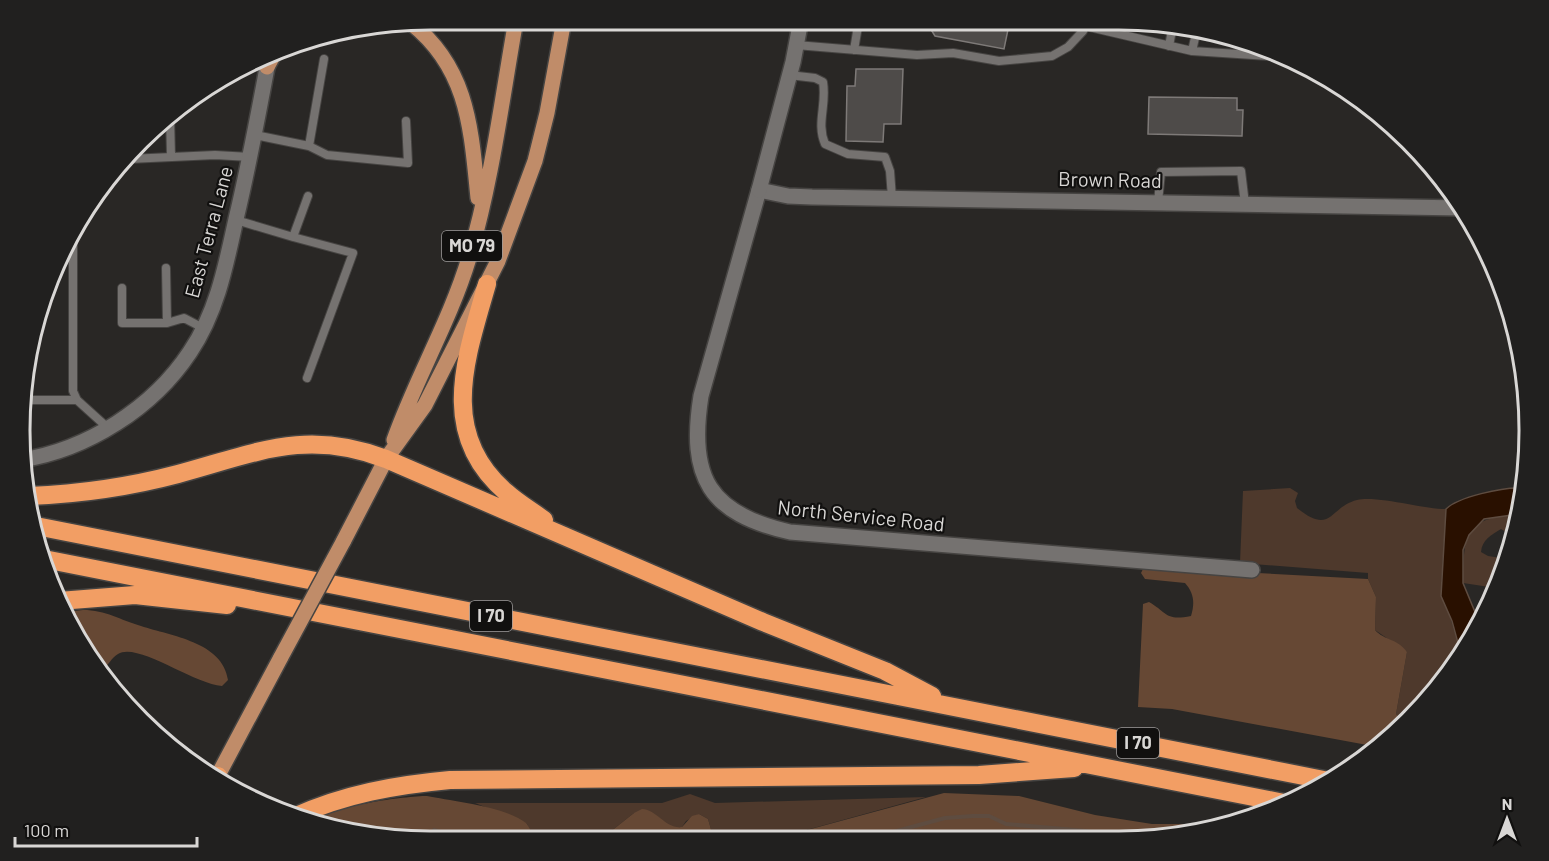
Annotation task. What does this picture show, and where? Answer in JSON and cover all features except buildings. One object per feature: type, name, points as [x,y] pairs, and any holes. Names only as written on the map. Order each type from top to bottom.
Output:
[{"type":"highway","points":[[487,284],[463,371],[462,408],[471,441],[480,462],[505,492],[580,545]]},
{"type":"highway","points":[[35,496],[91,492],[131,485],[265,449],[295,444],[345,445],[386,459],[580,545],[668,579],[845,657],[885,671],[947,704]]},
{"type":"highway","name":"I 70","points":[[42,527],[1316,778]]},
{"type":"highway","name":"I 70","points":[[52,560],[1273,801]]},
{"type":"highway","points":[[67,600],[135,595],[221,605],[267,602]]},
{"type":"highway","points":[[308,812],[363,793],[407,784],[450,780],[979,775],[1097,766]]},
{"type":"main road","points":[[419,30],[442,53],[468,112],[480,214]]},
{"type":"main road","name":"MO 79","points":[[220,771],[386,459],[409,398],[439,339],[455,299],[480,214],[514,30]]},
{"type":"main road","name":"MO 79","points":[[386,459],[425,405],[487,284],[519,210],[547,113],[562,30]]},
{"type":"street","name":"North Service Road","points":[[799,30],[759,190],[701,396],[696,428],[700,462],[712,491],[731,512],[757,525],[790,532],[1252,570]]},
{"type":"street","name":"East Terra Lane","points":[[31,458],[73,445],[108,428],[128,415],[164,382],[190,353],[224,277],[269,64]]},
{"type":"street","name":"Brown Road","points":[[759,190],[788,196],[1452,208]]},
{"type":"lane","points":[[854,50],[857,30]]},
{"type":"lane","points":[[796,45],[917,55],[953,53],[999,61],[1052,56],[1068,47],[1081,30]]},
{"type":"lane","points":[[1108,30],[1192,51],[1260,56]]},
{"type":"lane","points":[[1120,34],[1121,30]]},
{"type":"lane","points":[[1169,46],[1171,33]]},
{"type":"lane","points":[[1192,51],[1195,38]]},
{"type":"lane","points":[[309,146],[324,59]]},
{"type":"lane","points":[[789,75],[815,78],[823,82],[826,96],[820,131],[825,144],[848,154],[885,156],[890,171],[892,198]]},
{"type":"lane","points":[[255,135],[309,146],[327,155],[408,163],[406,121]]},
{"type":"lane","points":[[170,126],[171,157]]},
{"type":"lane","points":[[138,157],[215,155],[250,157]]},
{"type":"lane","points":[[1158,202],[1161,172],[1242,171],[1245,204]]},
{"type":"lane","points":[[292,237],[308,196]]},
{"type":"lane","points":[[236,220],[353,253],[307,378]]},
{"type":"lane","points":[[73,250],[72,374],[76,400],[108,428]]},
{"type":"lane","points":[[166,268],[167,323]]},
{"type":"lane","points":[[122,288],[122,323],[167,323],[184,318],[203,328]]},
{"type":"lane","points":[[31,400],[76,400]]},
{"type":"shaded area","points":[[1290,488],[1298,493],[1295,501],[1297,508],[1317,520],[1324,520],[1348,504],[1365,499],[1446,509],[1441,587],[1458,643],[1420,695],[1399,717],[1396,714],[1407,652],[1375,630],[1376,597],[1368,579],[1368,573],[1240,563],[1243,491]]},
{"type":"shaded area","points":[[1515,488],[1509,515],[1484,519],[1469,535],[1463,550],[1463,583],[1475,613],[1458,643],[1452,621],[1441,596],[1446,509],[1460,501],[1503,489]]},
{"type":"shaded area","points":[[1510,515],[1506,532],[1501,529],[1488,538],[1481,552],[1498,558],[1488,587],[1463,583],[1465,552],[1471,531],[1488,519]]},
{"type":"shaded area","points":[[1144,567],[1368,579],[1376,597],[1375,630],[1399,644],[1407,652],[1396,714],[1399,717],[1366,745],[1172,709],[1138,707],[1143,604],[1149,602],[1171,617],[1191,616],[1193,607],[1192,594],[1185,583],[1145,579],[1141,573]]},
{"type":"shaded area","points":[[91,610],[106,613],[133,624],[194,642],[217,657],[224,667],[228,680],[222,686],[210,684],[152,658],[127,652],[116,655],[106,665],[73,611]]},
{"type":"shaded area","points":[[944,793],[1019,796],[1095,815],[1152,824],[1192,824],[1171,828],[1118,831],[804,831]]},
{"type":"shaded area","points":[[690,794],[715,803],[926,797],[803,831],[711,831],[708,819],[699,814],[686,821],[682,827],[674,828],[634,813],[611,831],[530,831],[527,824],[475,803],[662,803]]},
{"type":"shaded area","points":[[427,796],[479,805],[517,817],[526,823],[531,831],[404,830],[378,828],[324,816],[352,806]]},
{"type":"shaded area","points":[[642,809],[648,810],[676,827],[682,827],[692,816],[699,814],[708,819],[711,831],[611,831]]},
{"type":"waterway","points":[[897,831],[945,818],[973,816],[989,816],[1006,824],[1086,831]]}]
